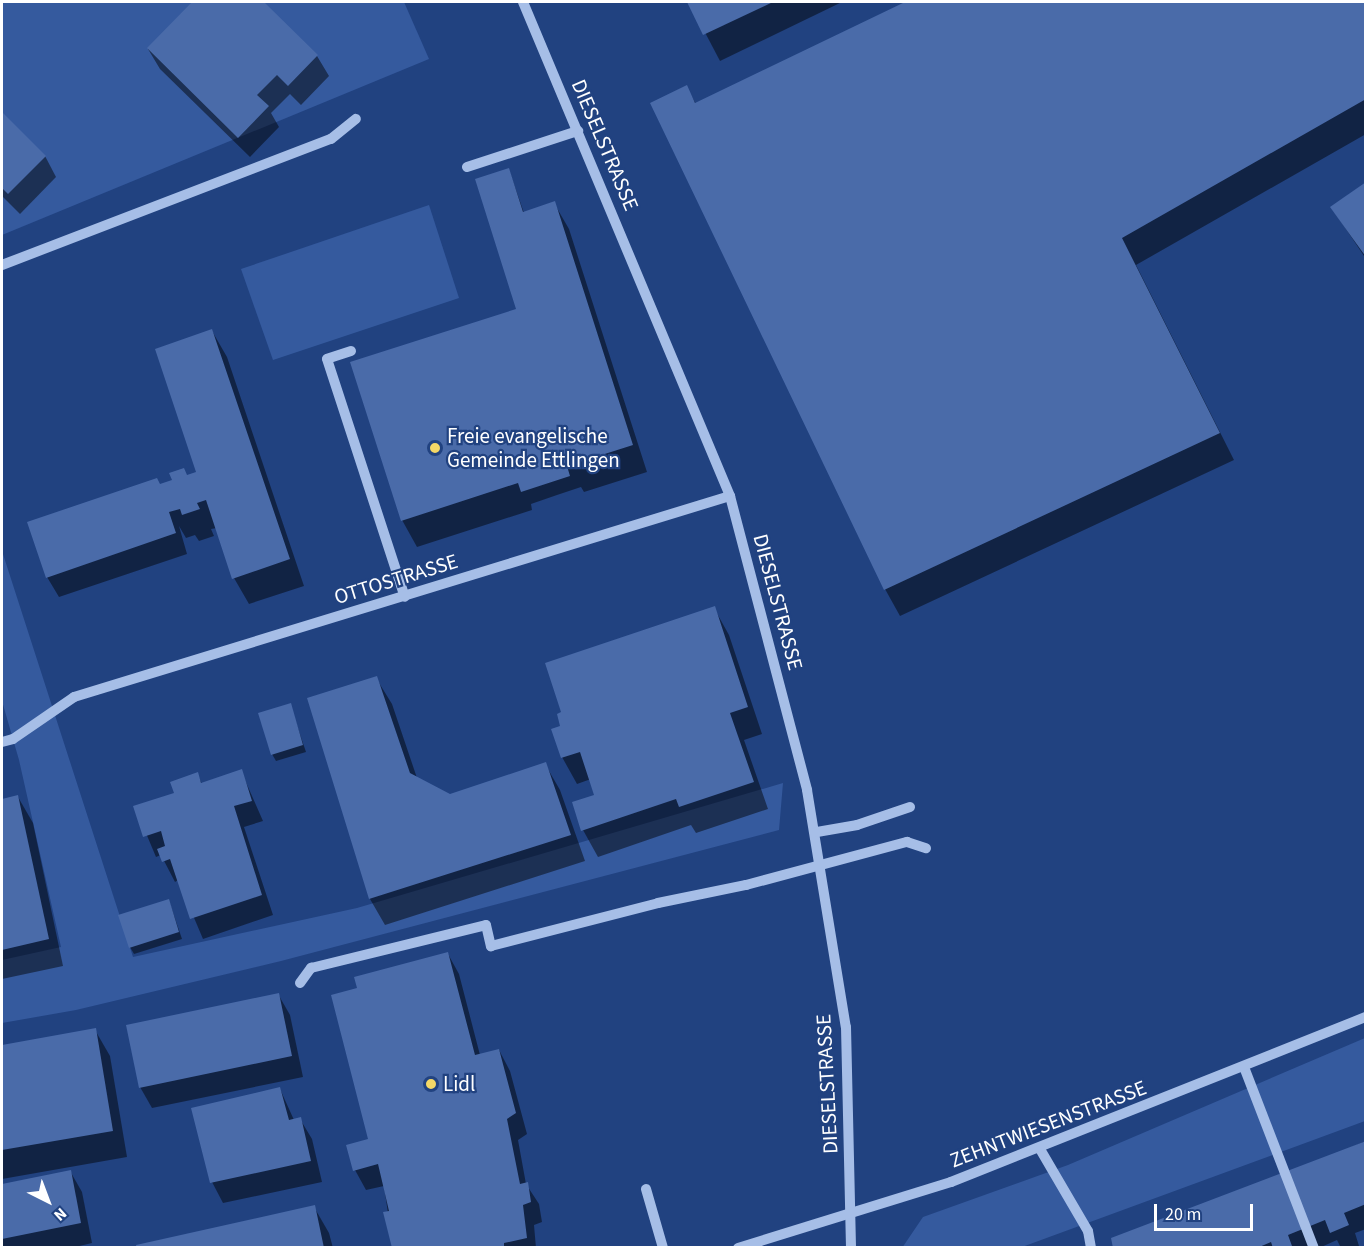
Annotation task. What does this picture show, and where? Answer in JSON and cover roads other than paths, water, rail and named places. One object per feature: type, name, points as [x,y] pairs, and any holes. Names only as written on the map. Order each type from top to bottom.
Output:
[{"type":"street","name":"DIESELSTRASSE","points":[[523,2],[730,496],[817,832],[846,1027],[851,1248]]},
{"type":"street","points":[[2,265],[331,139],[356,119]]},
{"type":"street","points":[[467,167],[578,131]]},
{"type":"street","points":[[351,351],[327,359],[405,597]]},
{"type":"street","name":"OTTOSTRASSE","points":[[2,742],[13,739],[74,697],[730,496]]},
{"type":"street","points":[[817,832],[856,825],[910,807]]},
{"type":"street","points":[[300,983],[311,968],[486,925],[491,946],[821,866],[907,842],[926,848]]},
{"type":"street","name":"ZEHNTWIESENSTRASSE","points":[[738,1248],[852,1215],[1040,1149],[1365,1017]]},
{"type":"street","points":[[1244,1067],[1314,1248]]},
{"type":"street","points":[[1040,1149],[1088,1231],[1091,1248]]},
{"type":"street","points":[[646,1189],[663,1248]]},
{"type":"place","name":"Freie evangelische Gemeinde Ettlingen","points":[[435,448]]},
{"type":"place","name":"Lidl","points":[[431,1084]]}]
